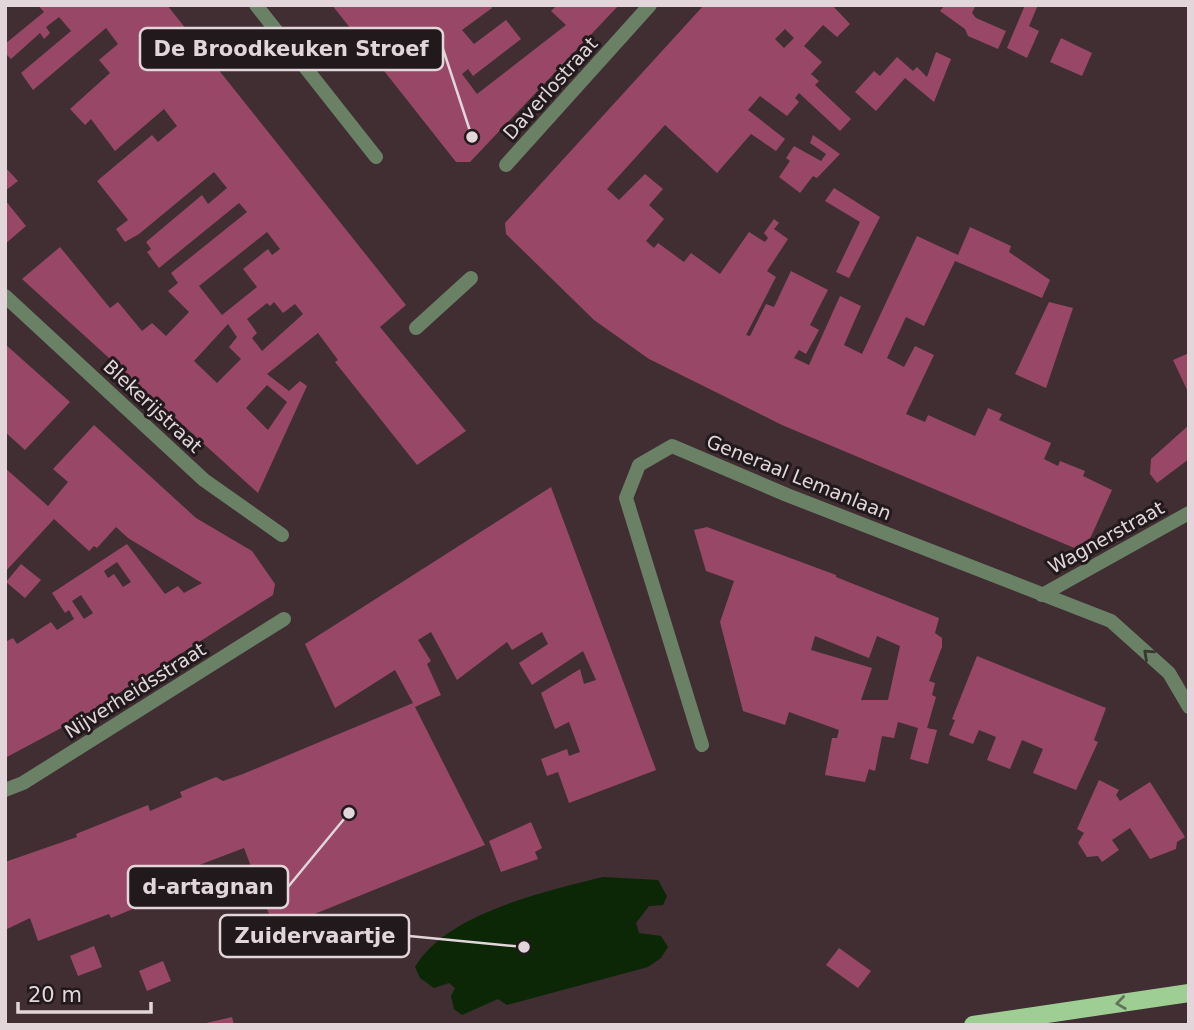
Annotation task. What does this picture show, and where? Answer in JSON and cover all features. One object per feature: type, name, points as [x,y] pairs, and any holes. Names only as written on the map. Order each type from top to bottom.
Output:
[{"type":"main road","points":[[973,1025],[1189,993]]},
{"type":"street","points":[[256,5],[376,158]]},
{"type":"street","name":"Daverlostraat","points":[[506,165],[650,5]]},
{"type":"street","points":[[416,328],[471,278]]},
{"type":"street","name":"Blekerijstraat","points":[[5,296],[204,480],[282,535]]},
{"type":"street","name":"Generaal Lemanlaan","points":[[702,745],[626,498],[639,466],[672,446],[1111,621],[1169,673],[1189,707]]},
{"type":"street","name":"Wagnerstraat","points":[[1042,595],[1189,513]]},
{"type":"street","name":"Nijverheidsstraat","points":[[5,790],[23,783],[284,619]]},
{"type":"shaded area","points":[[603,877],[658,880],[667,896],[663,905],[649,906],[636,923],[639,933],[661,936],[668,947],[661,958],[648,967],[507,1005],[498,999],[462,1015],[454,1009],[451,996],[455,988],[449,983],[434,988],[420,978],[415,967],[430,948],[473,918],[527,897]]},
{"type":"building","points":[[38,5],[167,5],[406,305],[380,327],[466,431],[417,465],[335,362],[338,360],[318,333],[267,374],[289,391],[300,381],[307,386],[258,493],[22,279],[60,247],[110,308],[118,302],[142,331],[152,323],[166,336],[189,312],[168,291],[178,283],[171,273],[247,212],[239,203],[159,268],[147,252],[151,249],[146,242],[202,195],[208,204],[227,188],[214,172],[139,234],[125,242],[116,229],[128,220],[97,181],[152,135],[158,142],[177,126],[164,109],[115,151],[91,119],[85,125],[70,109],[110,73],[99,60],[118,44],[106,28],[33,90],[21,73],[71,31],[59,17],[46,27],[50,33],[44,39],[40,33],[11,59],[5,53],[5,44],[44,12]],"holes":[[[267,232],[280,249],[272,255],[268,249],[243,269],[257,287],[222,315],[199,286]],[[274,302],[283,313],[295,304],[303,314],[262,351],[252,338],[257,333],[247,319],[267,303],[270,306]],[[228,324],[237,337],[229,347],[241,359],[217,383],[194,361]],[[267,385],[287,402],[268,430],[246,408]]]},
{"type":"building","points":[[332,5],[490,5],[492,8],[462,30],[474,44],[506,20],[521,39],[473,76],[468,69],[462,74],[477,94],[566,25],[551,11],[557,5],[619,5],[470,162],[456,162]]},
{"type":"building","points":[[704,5],[832,5],[850,24],[837,37],[823,25],[804,46],[822,62],[811,74],[819,81],[815,85],[851,119],[840,131],[799,93],[795,98],[799,102],[787,116],[760,96],[748,110],[785,139],[776,151],[751,134],[717,173],[665,125],[607,189],[619,200],[645,174],[663,189],[649,205],[664,219],[646,241],[654,248],[658,243],[684,262],[691,253],[720,274],[749,232],[765,242],[768,238],[764,233],[774,219],[779,223],[774,229],[788,239],[767,271],[776,277],[746,335],[750,336],[766,304],[774,307],[791,271],[828,290],[810,325],[819,330],[806,354],[799,350],[794,358],[809,365],[840,296],[861,306],[844,345],[862,354],[917,236],[958,255],[970,227],[1011,246],[1009,252],[1050,280],[1042,298],[955,261],[924,326],[906,317],[887,358],[904,367],[915,346],[934,355],[906,414],[925,422],[928,415],[975,436],[988,408],[1002,414],[999,420],[1051,443],[1044,459],[1058,466],[1060,461],[1085,471],[1083,476],[1112,490],[1084,552],[782,425],[649,359],[594,320],[506,234],[505,223]],"holes":[[[785,29],[794,38],[784,48],[775,39]]]},
{"type":"building","points":[[945,5],[976,5],[972,13],[976,18],[1006,31],[998,49],[968,36],[965,29],[940,11]]},
{"type":"building","points":[[1025,5],[1038,5],[1029,26],[1039,31],[1027,58],[1007,48]]},
{"type":"building","points":[[1061,38],[1092,53],[1082,76],[1050,62]]},
{"type":"building","points":[[936,52],[951,59],[934,102],[905,78],[876,111],[855,92],[874,71],[880,76],[897,57],[913,71],[917,67],[927,77]]},
{"type":"building","points":[[813,135],[840,154],[817,178],[813,176],[800,193],[779,177],[790,161],[786,158],[794,146],[821,161],[826,154],[810,143]]},
{"type":"building","points":[[5,167],[18,181],[5,191]]},
{"type":"building","points":[[834,188],[880,217],[849,278],[836,272],[860,222],[825,201]]},
{"type":"building","points":[[5,200],[26,226],[5,244]]},
{"type":"building","points":[[1049,302],[1073,308],[1046,388],[1015,374]]},
{"type":"building","points":[[5,344],[70,402],[25,450],[5,432]]},
{"type":"building","points":[[1189,353],[1189,394],[1173,360]]},
{"type":"building","points":[[94,425],[196,518],[252,551],[275,584],[273,595],[78,719],[5,758],[5,642],[13,638],[17,644],[51,622],[57,630],[74,619],[69,610],[65,613],[52,593],[127,544],[165,594],[178,586],[184,593],[202,583],[128,538],[116,527],[97,548],[94,546],[89,551],[54,519],[5,572],[5,468],[48,506],[68,482],[53,469]],"holes":[[[117,562],[131,582],[123,587],[114,574],[108,578],[104,571]],[[81,595],[93,613],[84,619],[72,601]]]},
{"type":"building","points":[[1189,425],[1189,459],[1157,483],[1150,474],[1151,459]]},
{"type":"building","points":[[551,487],[656,770],[569,803],[558,772],[547,776],[541,759],[567,749],[569,756],[580,752],[569,722],[555,729],[541,693],[580,669],[584,684],[596,680],[583,651],[532,685],[519,663],[548,644],[542,632],[512,650],[507,642],[457,680],[431,632],[418,640],[431,661],[427,664],[441,695],[415,707],[485,845],[275,930],[244,848],[173,875],[175,880],[140,893],[145,904],[111,918],[109,914],[38,941],[30,918],[5,930],[5,862],[77,837],[76,834],[148,805],[150,811],[182,797],[180,792],[216,777],[223,781],[243,774],[413,703],[395,670],[335,708],[305,644]]},
{"type":"building","points":[[707,527],[836,575],[939,618],[935,633],[942,638],[942,647],[929,681],[935,683],[932,695],[936,697],[927,728],[937,730],[928,764],[910,759],[918,728],[898,722],[894,738],[882,736],[875,771],[869,769],[865,782],[825,775],[832,738],[837,738],[839,730],[789,712],[785,725],[743,711],[720,622],[734,581],[706,571],[694,530]],"holes":[[[815,636],[869,658],[877,636],[900,646],[888,700],[861,700],[872,668],[811,650]]]},
{"type":"building","points":[[21,564],[41,580],[25,598],[6,582]]},
{"type":"building","points":[[977,656],[1106,708],[1094,740],[1098,742],[1076,790],[1033,773],[1043,749],[1022,740],[1010,769],[987,760],[996,737],[979,730],[973,744],[949,735],[955,720],[952,719]]},
{"type":"building","points":[[1099,780],[1119,790],[1116,795],[1120,801],[1150,782],[1185,837],[1177,842],[1176,849],[1150,859],[1130,828],[1112,840],[1119,850],[1102,862],[1098,856],[1087,857],[1078,843],[1084,833],[1077,829]]},
{"type":"building","points":[[531,822],[542,848],[535,852],[538,859],[501,872],[489,841]]},
{"type":"building","points":[[94,946],[102,967],[78,976],[70,956]]},
{"type":"building","points":[[839,948],[871,971],[858,988],[826,965]]},
{"type":"building","points":[[163,961],[171,981],[147,991],[139,971]]},
{"type":"building","points":[[232,1017],[234,1025],[202,1025],[202,1024]]},
{"type":"place","name":"De Broodkeuken Stroef","points":[[472,137]]},
{"type":"place","name":"d-artagnan","points":[[349,813]]},
{"type":"place","name":"Zuidervaartje","points":[[524,947]]}]
